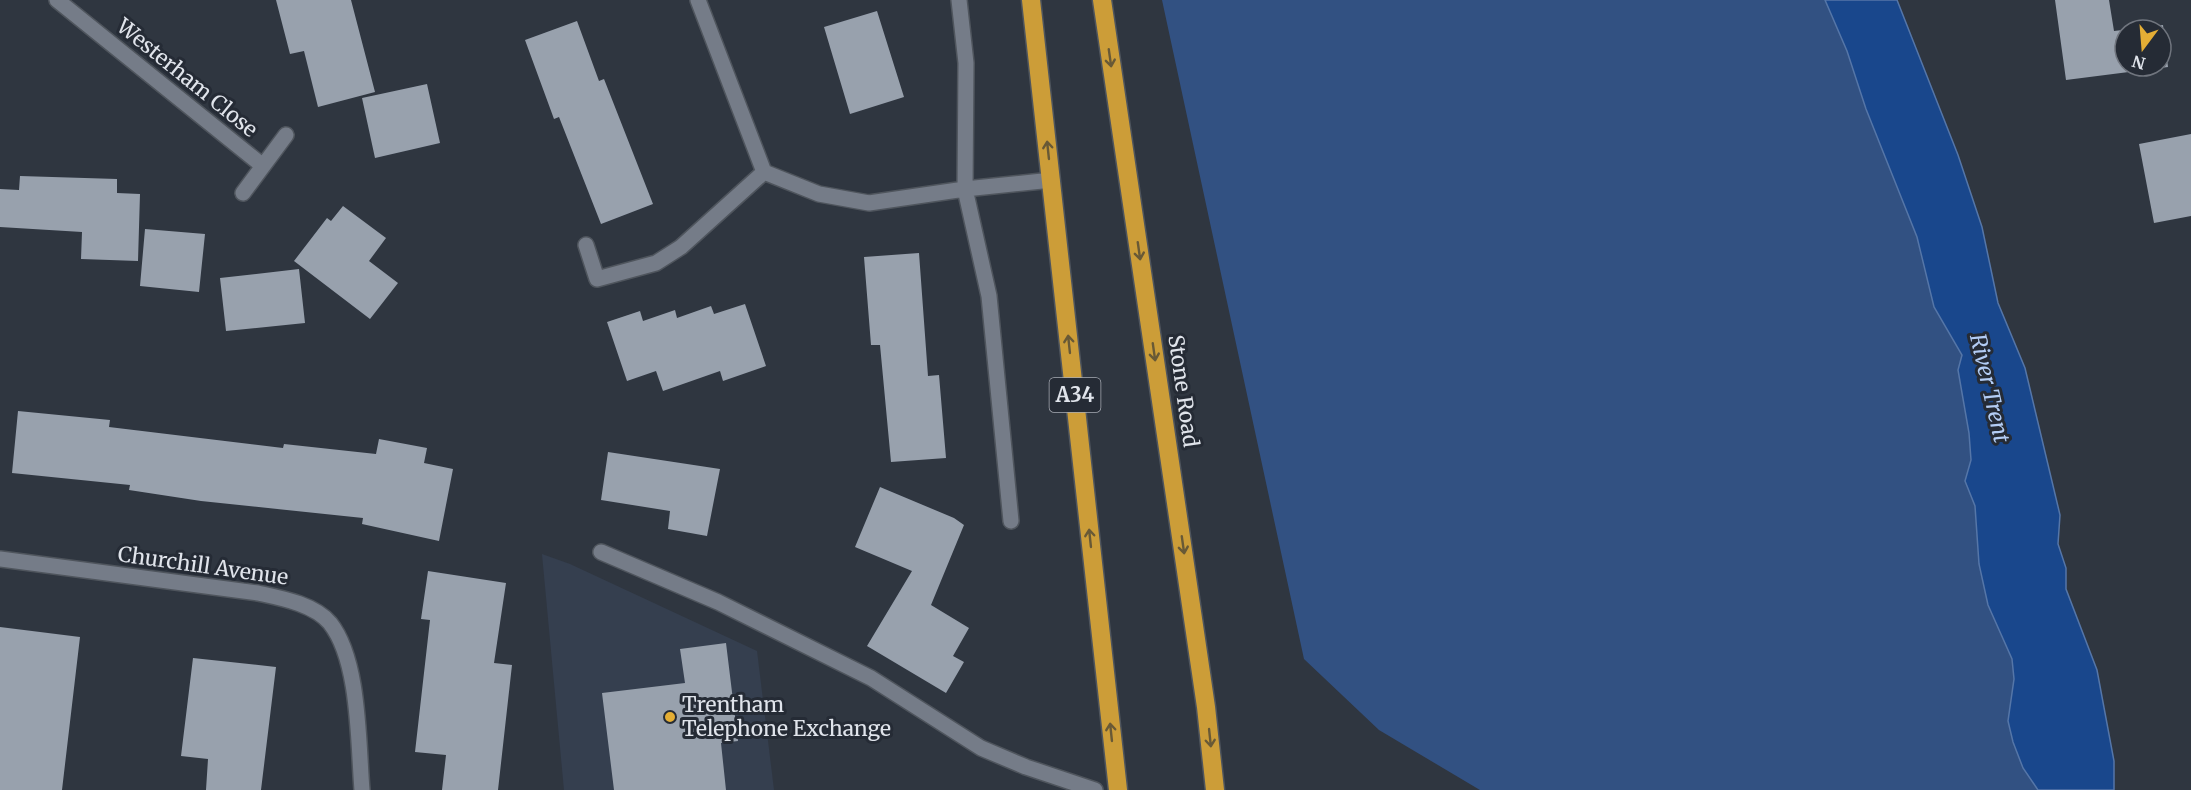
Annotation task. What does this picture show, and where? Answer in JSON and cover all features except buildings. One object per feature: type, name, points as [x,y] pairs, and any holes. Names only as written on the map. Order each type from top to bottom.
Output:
[{"type":"highway","name":"A34","points":[[1031,0],[1118,790]]},
{"type":"highway","name":"Stone Road","points":[[1102,0],[1204,687],[1215,790]]},
{"type":"street","name":"Westerham Close","points":[[57,0],[263,166]]},
{"type":"street","points":[[698,0],[764,172],[819,194],[869,203],[965,189],[1052,180]]},
{"type":"street","points":[[959,0],[966,63],[965,189],[989,296],[1011,521]]},
{"type":"street","name":"Westerham Close","points":[[243,193],[286,135]]},
{"type":"street","points":[[586,245],[597,279],[656,263],[681,247],[764,172]]},
{"type":"street","points":[[601,552],[718,602],[871,678],[981,748],[1026,767],[1095,790]]},
{"type":"street","name":"Churchill Avenue","points":[[0,559],[296,601],[330,622],[351,667],[362,790]]},
{"type":"shaded area","points":[[1162,0],[1825,0],[1847,51],[1866,109],[1917,237],[1934,307],[1962,355],[1958,370],[1969,433],[1971,460],[1965,481],[1975,506],[1979,564],[1988,605],[2012,659],[2014,679],[2008,721],[2038,790],[1480,790],[1379,730],[1304,659]]},
{"type":"shaded area","points":[[542,554],[570,564],[757,651],[774,790],[564,790]]},
{"type":"water","name":"River Trent","points":[[1825,0],[1897,0],[1958,155],[1982,227],[1998,303],[2025,368],[2060,515],[2058,544],[2066,568],[2066,589],[2097,670],[2114,761],[2114,790],[2038,790],[2023,768],[2013,742],[2008,721],[2014,679],[2012,659],[1988,605],[1979,564],[1975,506],[1965,481],[1971,460],[1969,433],[1958,370],[1962,355],[1934,307],[1917,237],[1866,109],[1847,51]]},
{"type":"place","name":"Trentham Telephone Exchange","points":[[670,717]]}]
